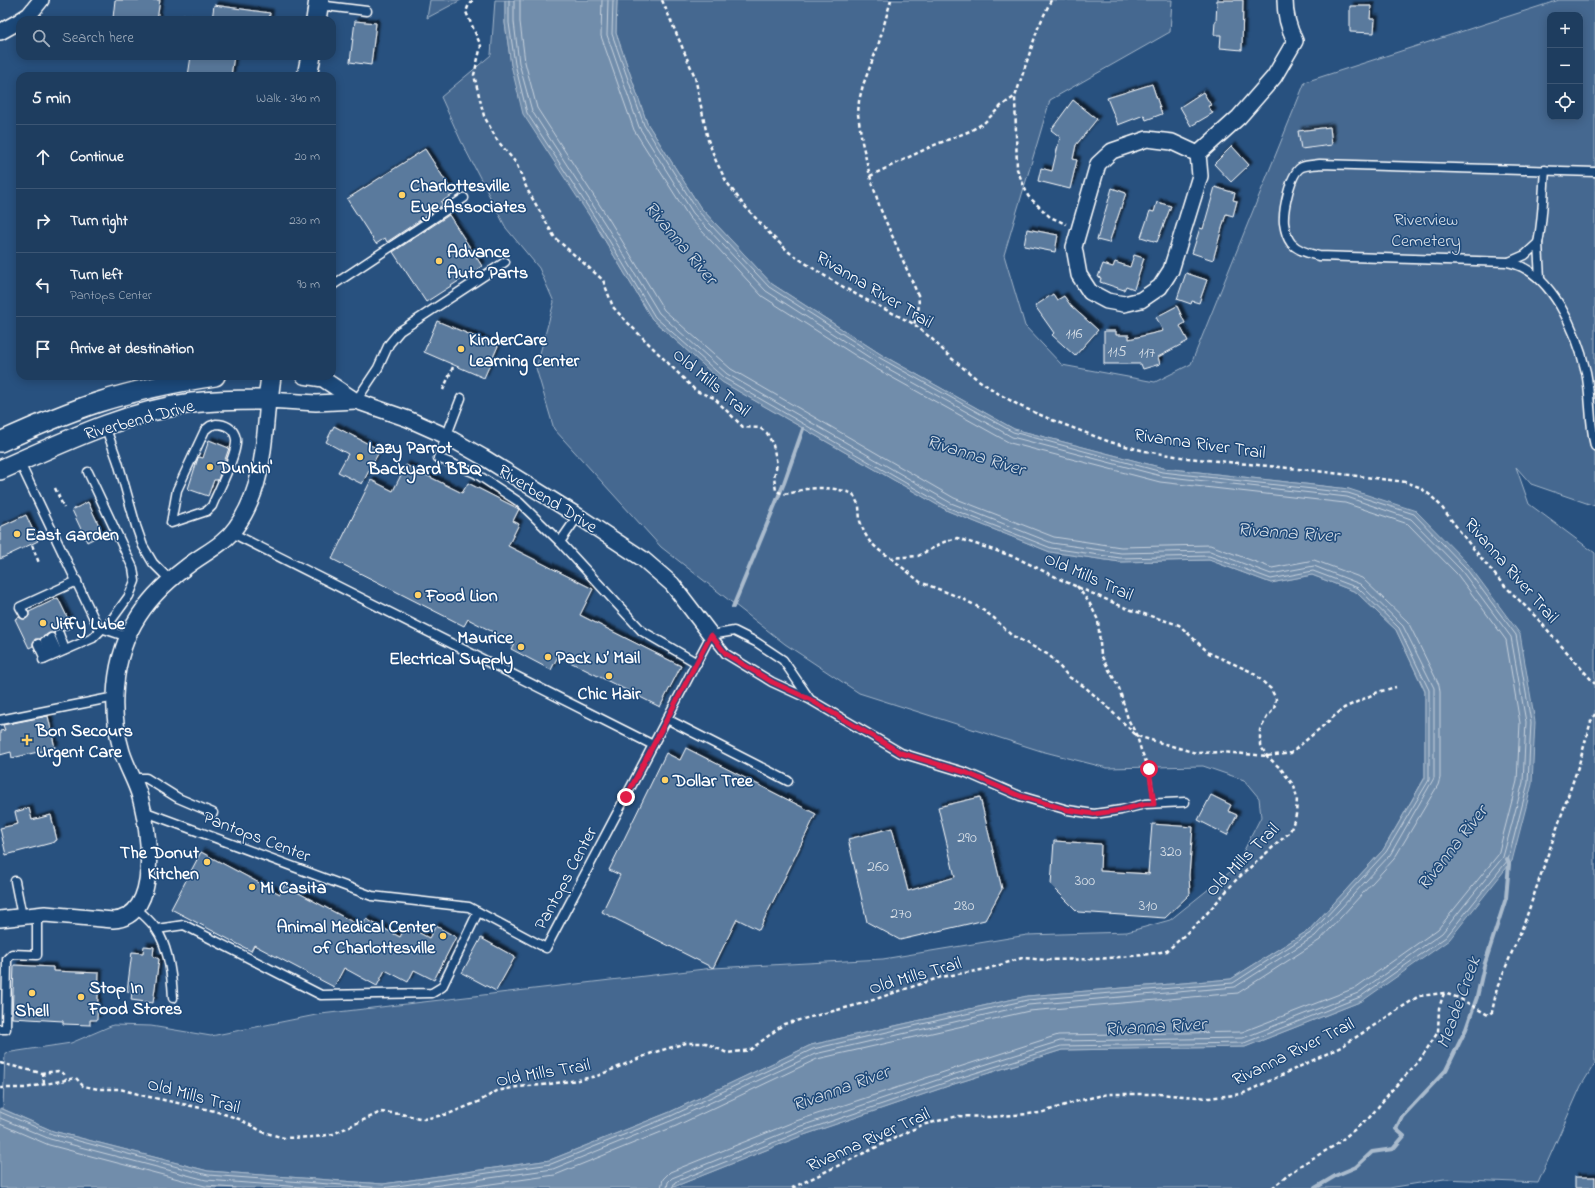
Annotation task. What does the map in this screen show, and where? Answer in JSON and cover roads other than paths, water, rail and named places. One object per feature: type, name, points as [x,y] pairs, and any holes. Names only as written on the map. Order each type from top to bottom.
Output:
[{"type":"street","points":[[27,16],[41,0]]},
{"type":"street","points":[[1198,154],[1239,117],[1274,77],[1295,41],[1289,30],[1285,15],[1285,0]]},
{"type":"street","points":[[0,32],[16,22]]},
{"type":"street","points":[[308,72],[310,60]]},
{"type":"street","points":[[1146,139],[1172,142],[1198,154],[1200,176],[1171,270],[1160,287],[1141,300],[1124,304],[1107,300],[1090,292],[1079,275],[1074,247],[1098,164],[1112,151],[1146,139]]},
{"type":"street","name":"Riverbend Drive","points":[[0,442],[45,422],[99,402],[185,380]]},
{"type":"street","points":[[0,919],[37,915],[121,920],[129,916],[137,909],[146,889],[149,846],[144,811],[140,796],[122,752],[116,722],[115,697],[117,671],[123,646],[136,620],[153,596],[185,567],[226,540],[237,526],[248,506],[257,481],[264,454],[270,380]]},
{"type":"street","name":"Riverbend Drive","points":[[324,380],[356,401],[408,419],[446,436],[483,457],[578,516],[643,559],[672,584],[711,635]]},
{"type":"street","name":"Riverbend Drive","points":[[0,470],[78,435],[104,426],[149,413],[191,404],[233,399],[316,403],[356,401]]},
{"type":"lane","points":[[318,8],[367,11]]},
{"type":"lane","points":[[1595,172],[1320,164],[1302,167],[1292,177],[1285,207],[1284,223],[1286,234],[1291,243],[1309,254],[1319,256],[1508,262],[1526,268],[1540,279],[1558,304],[1579,347],[1586,374],[1595,446]]},
{"type":"lane","points":[[1540,279],[1538,243],[1542,226],[1542,203],[1545,170]]},
{"type":"lane","points":[[336,283],[464,198]]},
{"type":"lane","points":[[1508,262],[1525,255],[1538,243]]},
{"type":"lane","points":[[356,401],[378,368],[389,344],[400,332],[505,262]]},
{"type":"lane","points":[[461,398],[438,458],[475,473],[519,502],[560,542],[642,631],[697,663]]},
{"type":"lane","points":[[223,424],[231,429],[236,439],[232,457],[212,506],[207,511],[170,523],[177,490],[205,430],[210,426],[223,424]]},
{"type":"lane","points":[[104,426],[118,462],[143,546],[153,564],[170,580]]},
{"type":"lane","points":[[20,461],[98,626],[128,637]]},
{"type":"lane","points":[[53,656],[93,638],[104,629],[130,596],[135,581],[133,568],[88,472]]},
{"type":"lane","points":[[560,542],[578,516]]},
{"type":"lane","points":[[232,533],[653,745]]},
{"type":"lane","points":[[35,605],[77,581]]},
{"type":"lane","points":[[809,699],[783,660],[756,642],[734,631],[711,635],[726,654],[772,682],[809,699],[901,753],[967,773],[1020,796],[1068,810],[1094,814],[1121,810],[1145,804],[1185,802]]},
{"type":"lane","points":[[53,656],[59,634]]},
{"type":"lane","name":"Pantops Center","points":[[144,811],[372,896],[469,907],[546,948],[711,635]]},
{"type":"lane","points":[[53,656],[44,641],[53,656]]},
{"type":"lane","points":[[0,720],[115,697]]},
{"type":"lane","points":[[667,719],[788,781]]},
{"type":"lane","points":[[133,778],[146,778],[178,798],[213,813]]},
{"type":"lane","points":[[15,881],[22,916]]},
{"type":"lane","points":[[137,909],[156,929],[172,972],[173,998]]},
{"type":"lane","points":[[156,929],[184,925],[321,995],[432,993],[442,987],[478,912]]},
{"type":"lane","points":[[0,1029],[6,1029],[7,959],[12,954],[37,956],[37,915]]},
{"type":"water","name":"Rivanna River","points":[[505,0],[617,0],[616,33],[647,123],[700,207],[772,284],[882,355],[1014,429],[1163,468],[1349,489],[1416,511],[1468,564],[1520,634],[1535,722],[1532,784],[1512,861],[1449,940],[1362,1001],[1245,1047],[1062,1050],[954,1084],[801,1136],[671,1188],[0,1188],[0,1108],[53,1131],[208,1171],[383,1184],[550,1160],[670,1112],[811,1045],[1027,996],[1231,979],[1309,930],[1383,850],[1425,778],[1425,691],[1396,630],[1356,592],[1312,575],[1271,583],[1209,560],[1120,562],[1050,552],[948,511],[722,382],[652,319],[598,229],[523,114],[511,65],[505,23]]},
{"type":"waterway","points":[[733,607],[784,483],[803,429]]},
{"type":"waterway","name":"Meade Creek","points":[[1315,1188],[1337,1175],[1356,1167],[1372,1152],[1393,1149],[1404,1136],[1396,1129],[1402,1117],[1446,1070],[1466,1029],[1506,898],[1509,864],[1507,859]]},
{"type":"place","name":"Charlottesville Eye Associates","points":[[402,195]]},
{"type":"place","name":"Advance Auto Parts","points":[[439,261]]},
{"type":"place","name":"KinderCare Learning Center","points":[[461,349]]},
{"type":"place","name":"Lazy Parrot Backyard BBQ","points":[[360,457]]},
{"type":"place","name":"Dunkin'","points":[[210,467]]},
{"type":"place","name":"East Garden","points":[[17,534]]},
{"type":"place","name":"Food Lion","points":[[418,595]]},
{"type":"place","name":"Jiffy Lube","points":[[43,623]]},
{"type":"place","name":"Maurice Electrical Supply","points":[[521,647]]},
{"type":"place","name":"Pack N’ Mail","points":[[548,657]]},
{"type":"place","name":"Chic Hair","points":[[609,676]]},
{"type":"place","name":"Bon Secours Urgent Care","points":[[27,740]]},
{"type":"place","name":"Dollar Tree","points":[[665,780]]},
{"type":"place","name":"The Donut Kitchen","points":[[207,862]]},
{"type":"place","name":"Mi Casita","points":[[252,887]]},
{"type":"place","name":"Animal Medical Center of Charlottesville","points":[[443,936]]},
{"type":"place","name":"Shell","points":[[32,993]]},
{"type":"place","name":"Stop In Food Stores","points":[[81,997]]},
{"type":"park label","name":"Riverview Cemetery","points":[[1426,229]]}]
